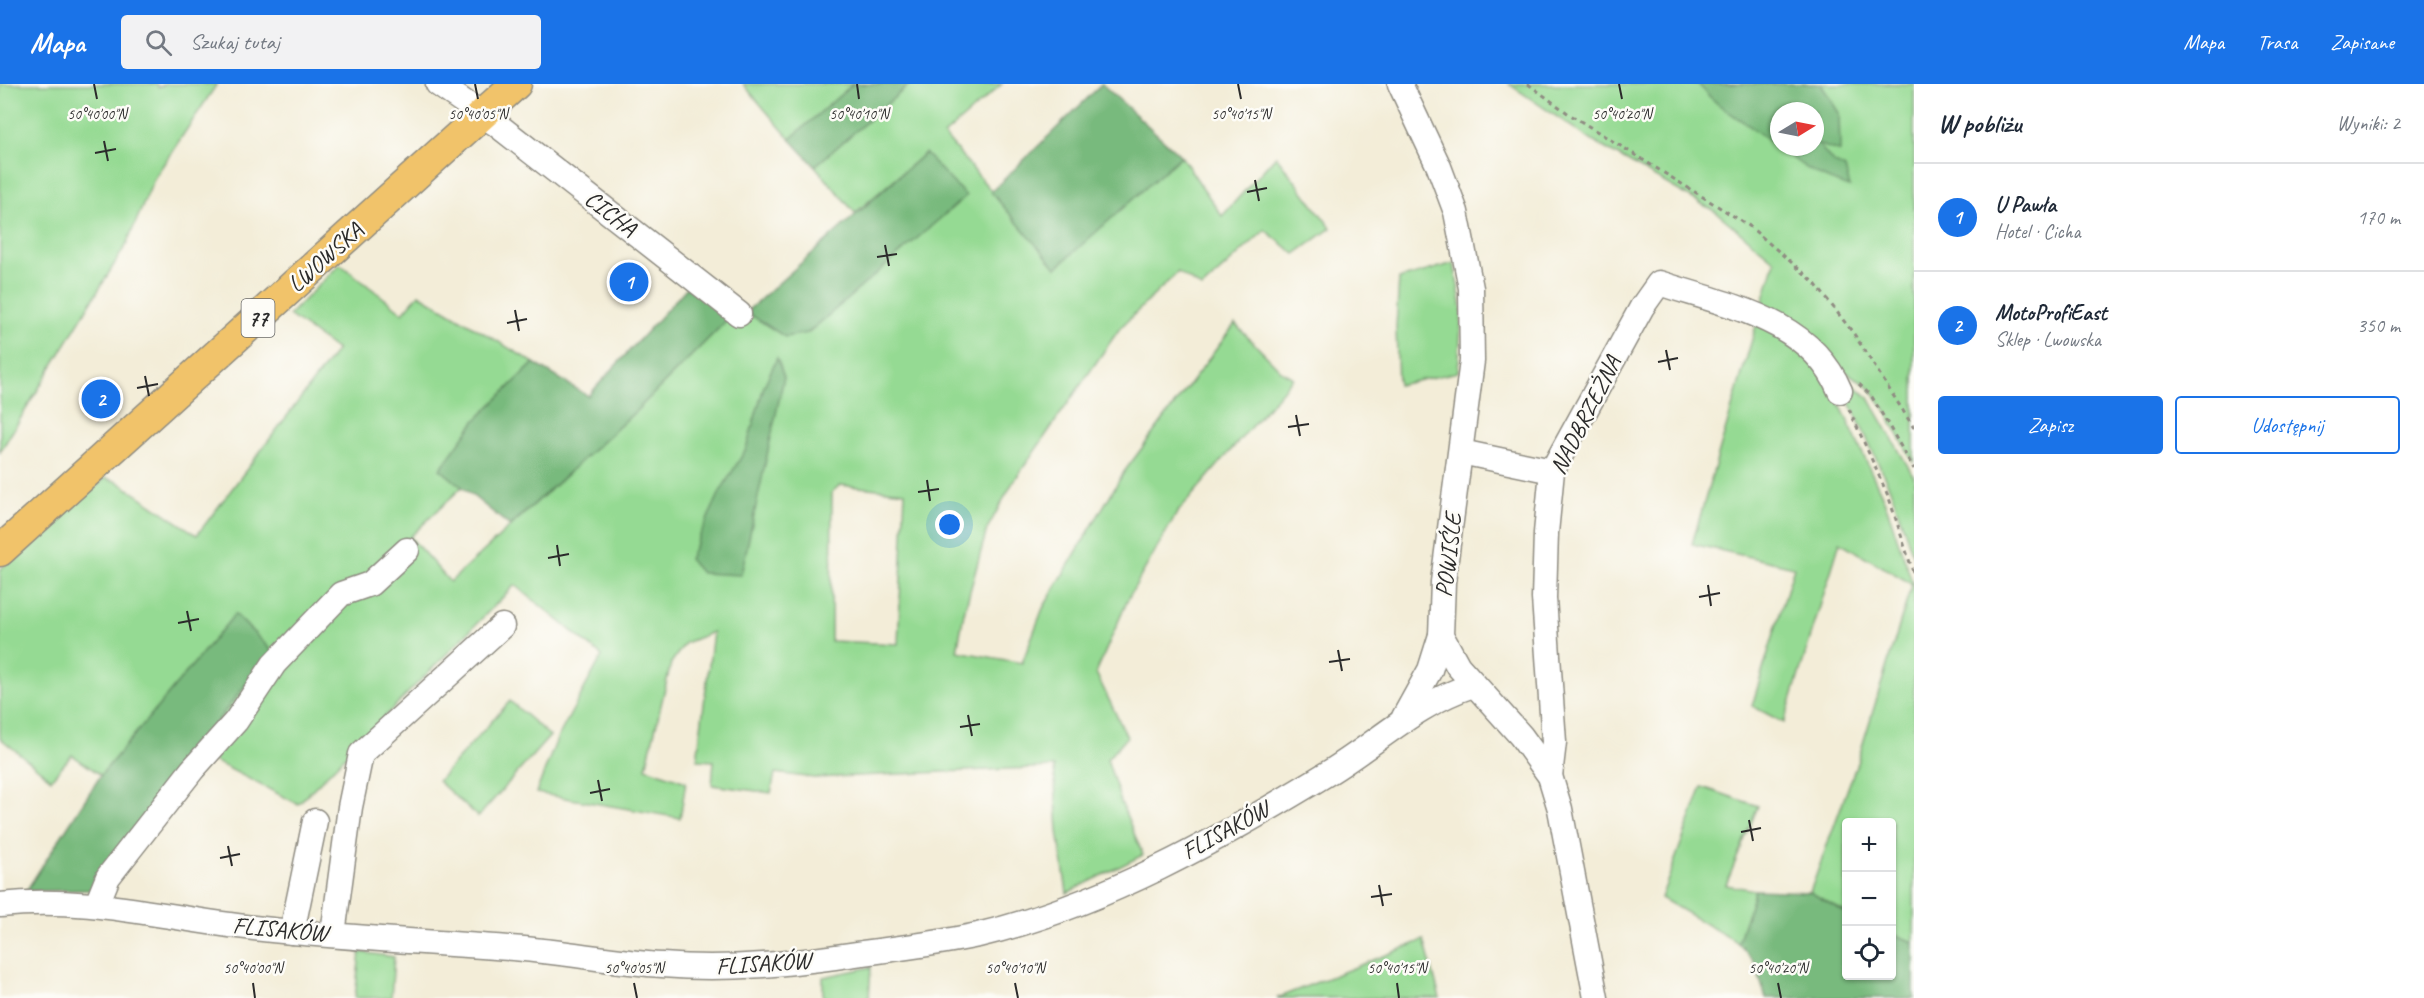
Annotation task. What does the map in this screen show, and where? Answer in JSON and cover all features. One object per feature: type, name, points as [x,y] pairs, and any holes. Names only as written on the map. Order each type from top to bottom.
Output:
[{"type":"main road","name":"LWOWSKA","points":[[0,551],[516,84]]},
{"type":"street","name":"CICHA","points":[[438,84],[483,114],[739,314]]},
{"type":"street","name":"POWIŚLE","points":[[1400,84],[1439,166],[1456,212],[1465,245],[1474,326],[1461,452],[1443,582],[1441,635]]},
{"type":"street","name":"NADBRZEŻNA","points":[[1550,776],[1554,742],[1544,598],[1546,533],[1552,471],[1642,307],[1659,283],[1762,317],[1790,331],[1815,350],[1837,382]]},
{"type":"street","points":[[1461,452],[1552,471]]},
{"type":"street","points":[[97,904],[108,877],[192,770],[236,721],[274,664],[341,594],[370,584],[407,550]]},
{"type":"street","points":[[333,934],[350,807],[361,754],[502,626]]},
{"type":"street","points":[[1441,635],[1458,666],[1521,736],[1550,776],[1560,808],[1596,998]]},
{"type":"street","name":"FLISAKÓW","points":[[1402,719],[1430,670],[1441,635]]},
{"type":"street","name":"FLISAKÓW","points":[[0,905],[57,901],[97,904],[194,920],[292,932],[536,950],[664,965],[721,968],[796,963],[975,935],[1024,923],[1068,908],[1199,846],[1367,748],[1402,719],[1442,695],[1473,685]]},
{"type":"street","points":[[292,932],[315,822]]},
{"type":"path","points":[[1528,84],[1569,114],[1748,225],[1813,281],[1854,334],[1914,428]]},
{"type":"path","points":[[1914,469],[1872,397],[1855,379],[1837,382],[1889,498],[1914,575]]},
{"type":"green space","points":[[0,84],[157,84],[158,87],[166,84],[217,84],[155,177],[126,245],[0,452]]},
{"type":"green space","points":[[743,84],[853,84],[790,139]]},
{"type":"green space","points":[[853,84],[910,84],[815,166],[790,139]]},
{"type":"green space","points":[[910,84],[1002,84],[944,135],[1056,267],[1181,156],[1222,216],[1276,156],[1331,228],[1295,254],[1265,230],[1202,288],[1178,272],[1120,328],[1012,484],[987,529],[964,613],[957,651],[1022,663],[1043,608],[1124,472],[1235,324],[1281,371],[1293,378],[1177,513],[1129,597],[1096,673],[1127,737],[1107,759],[1121,802],[1143,855],[1067,893],[1058,831],[1054,767],[814,778],[775,773],[771,793],[712,785],[714,761],[697,760],[713,632],[685,643],[671,663],[646,768],[686,782],[680,818],[536,793],[557,739],[602,656],[515,585],[298,804],[210,759],[197,747],[272,651],[235,614],[101,775],[72,755],[51,779],[0,738],[0,569],[105,478],[118,482],[197,535],[337,350],[289,315],[340,264],[403,313],[419,294],[534,363],[476,420],[441,469],[463,486],[410,537],[450,582],[637,410],[730,317],[746,312],[808,333],[864,282],[925,153],[855,213],[815,166]],"holes":[[[840,485],[905,492],[898,644],[831,641],[832,492]]]},
{"type":"green space","points":[[1102,84],[1181,156],[1056,268],[991,192]]},
{"type":"green space","points":[[1509,84],[1914,84],[1914,464],[1884,408],[1868,386],[1840,368],[1827,376],[1885,502],[1914,587],[1914,942],[1896,935],[1896,818],[1842,818],[1842,911],[1810,892],[1857,763],[1912,584],[1840,542],[1784,723],[1752,706],[1794,567],[1692,544],[1775,261],[1716,212],[1594,142]]},
{"type":"green space","points":[[1698,84],[1821,84],[1839,113],[1840,152],[1824,146],[1824,102],[1770,102],[1770,141],[1720,105]]},
{"type":"green space","points":[[1824,151],[1833,162],[1845,168],[1850,187],[1823,177],[1789,156],[1824,156]]},
{"type":"green space","points":[[925,153],[966,196],[808,333],[785,337],[746,312]]},
{"type":"green space","points":[[1454,263],[1462,309],[1458,372],[1398,385],[1396,327],[1399,279]]},
{"type":"green space","points":[[690,284],[730,317],[637,410],[510,526],[440,469],[476,420],[534,363],[588,396]]},
{"type":"green space","points":[[777,358],[784,377],[741,575],[701,573],[689,559],[721,490],[746,449],[764,386]]},
{"type":"green space","points":[[1847,379],[1869,398],[1914,477],[1914,558],[1891,491],[1840,381]]},
{"type":"green space","points":[[235,614],[272,651],[197,747],[97,890],[26,891],[101,775]]},
{"type":"green space","points":[[510,701],[550,736],[478,817],[438,781]]},
{"type":"green space","points":[[1702,787],[1758,806],[1726,885],[1755,890],[1738,943],[1661,898]]},
{"type":"green space","points":[[1755,890],[1810,892],[1842,911],[1842,980],[1896,980],[1896,935],[1914,942],[1914,998],[1766,998],[1754,961],[1738,943]]},
{"type":"green space","points":[[1424,940],[1440,998],[1277,998]]},
{"type":"green space","points":[[360,952],[394,957],[391,998],[355,998]]},
{"type":"green space","points":[[871,967],[869,998],[823,998],[823,977]]},
{"type":"place","name":"U Pawła","points":[[629,282]]},
{"type":"place","name":"MotoProfiEast","points":[[101,399]]}]
